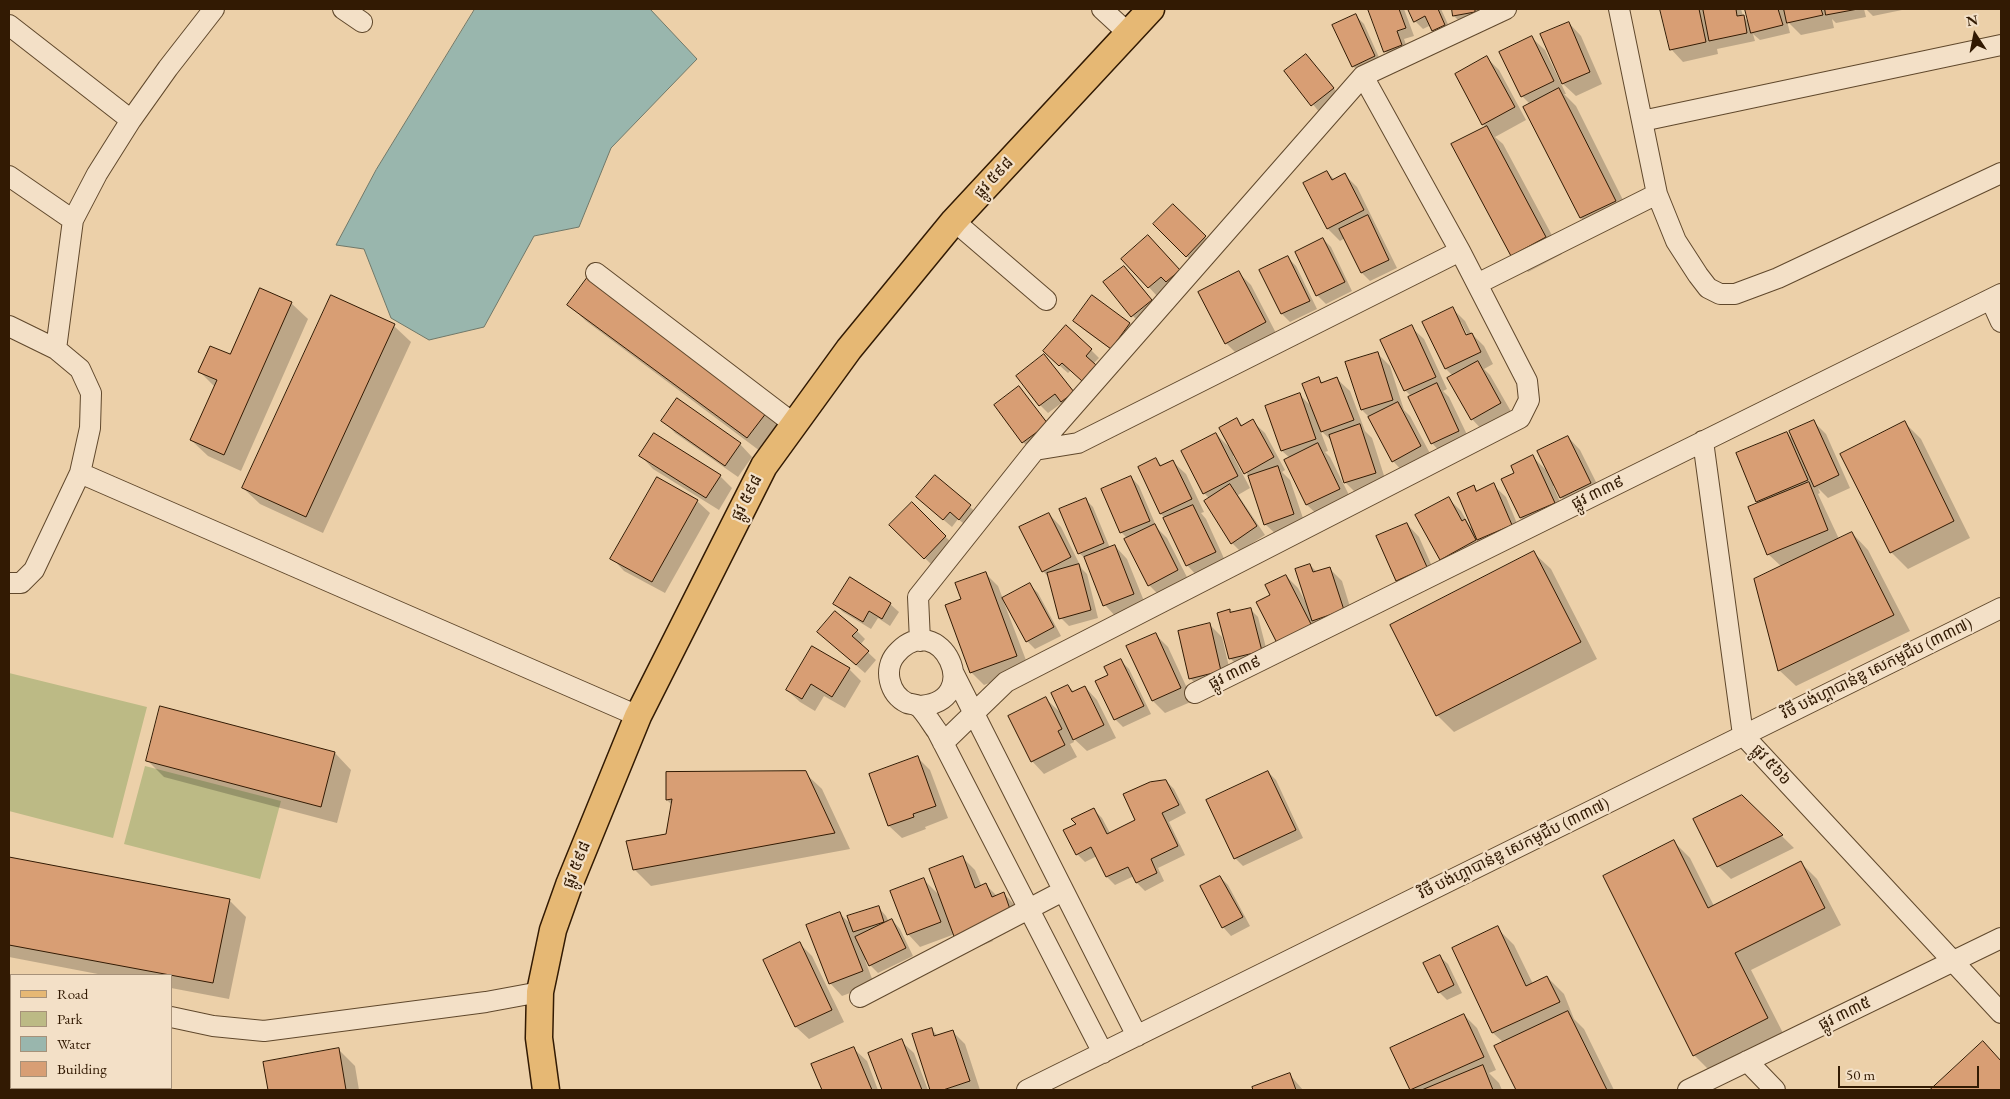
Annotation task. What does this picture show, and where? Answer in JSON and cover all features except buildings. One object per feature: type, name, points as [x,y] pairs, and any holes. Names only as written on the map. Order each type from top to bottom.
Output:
[{"type":"main road","name":"ផ្លូវ ៥៩៨","points":[[546,1090],[539,1038],[540,992],[554,930],[569,884],[638,716],[764,466],[849,349],[954,221],[1151,9]]},
{"type":"street","points":[[56,349],[73,220],[97,174],[131,120],[168,68],[214,9]]},
{"type":"street","points":[[343,9],[362,22]]},
{"type":"street","points":[[1102,9],[1128,33]]},
{"type":"street","points":[[920,641],[918,597],[1035,450],[1362,76],[1506,9]]},
{"type":"street","points":[[1619,9],[1657,194],[1676,241],[1698,276],[1708,288],[1720,294],[1735,294],[1778,278],[2001,173]]},
{"type":"street","points":[[9,25],[131,120]]},
{"type":"street","points":[[1642,121],[2001,45]]},
{"type":"street","points":[[944,743],[1006,682],[1520,418],[1529,400],[1527,380],[1460,251],[1362,76]]},
{"type":"street","points":[[9,176],[73,220]]},
{"type":"street","points":[[1477,284],[1657,194]]},
{"type":"street","points":[[954,221],[1046,300]]},
{"type":"street","points":[[1035,450],[1078,442],[1460,251]]},
{"type":"street","points":[[596,273],[794,424]]},
{"type":"street","points":[[1996,297],[2001,322]]},
{"type":"street","name":"ផ្លូវ ៣៣៩","points":[[1195,693],[1996,297]]},
{"type":"street","points":[[9,326],[56,349],[80,369],[91,393],[90,428],[80,473],[34,570],[21,583],[9,583]]},
{"type":"street","name":"ផ្លូវ ៥៦៦","points":[[1703,441],[1743,735],[2001,1013]]},
{"type":"street","points":[[80,473],[638,716]]},
{"type":"street","name":"វិថី បង់ហ្គាបាន់ឌូ សេកមូជីប (៣៣៧)","points":[[1027,1090],[2001,608]]},
{"type":"street","points":[[954,674],[948,691],[942,698],[935,703],[917,706],[907,703],[898,697],[888,677],[889,666],[893,656],[900,648],[910,643],[920,641],[931,642],[944,651],[952,664],[954,674],[973,715],[1137,1036]]},
{"type":"street","points":[[917,706],[944,743],[1103,1053]]},
{"type":"street","points":[[860,996],[1063,891]]},
{"type":"street","name":"ផ្លូវ ៣៣៥","points":[[1688,1090],[2001,938]]},
{"type":"street","points":[[172,1018],[213,1026],[264,1032],[486,1002],[540,992]]},
{"type":"street","points":[[1747,1061],[1775,1090]]},
{"type":"green space","points":[[9,673],[147,707],[113,838],[9,811]]},
{"type":"green space","points":[[145,766],[281,801],[260,879],[124,844]]},
{"type":"water","points":[[475,9],[650,9],[697,59],[611,148],[579,227],[534,236],[484,327],[429,340],[391,318],[364,249],[336,245],[376,170]]}]
